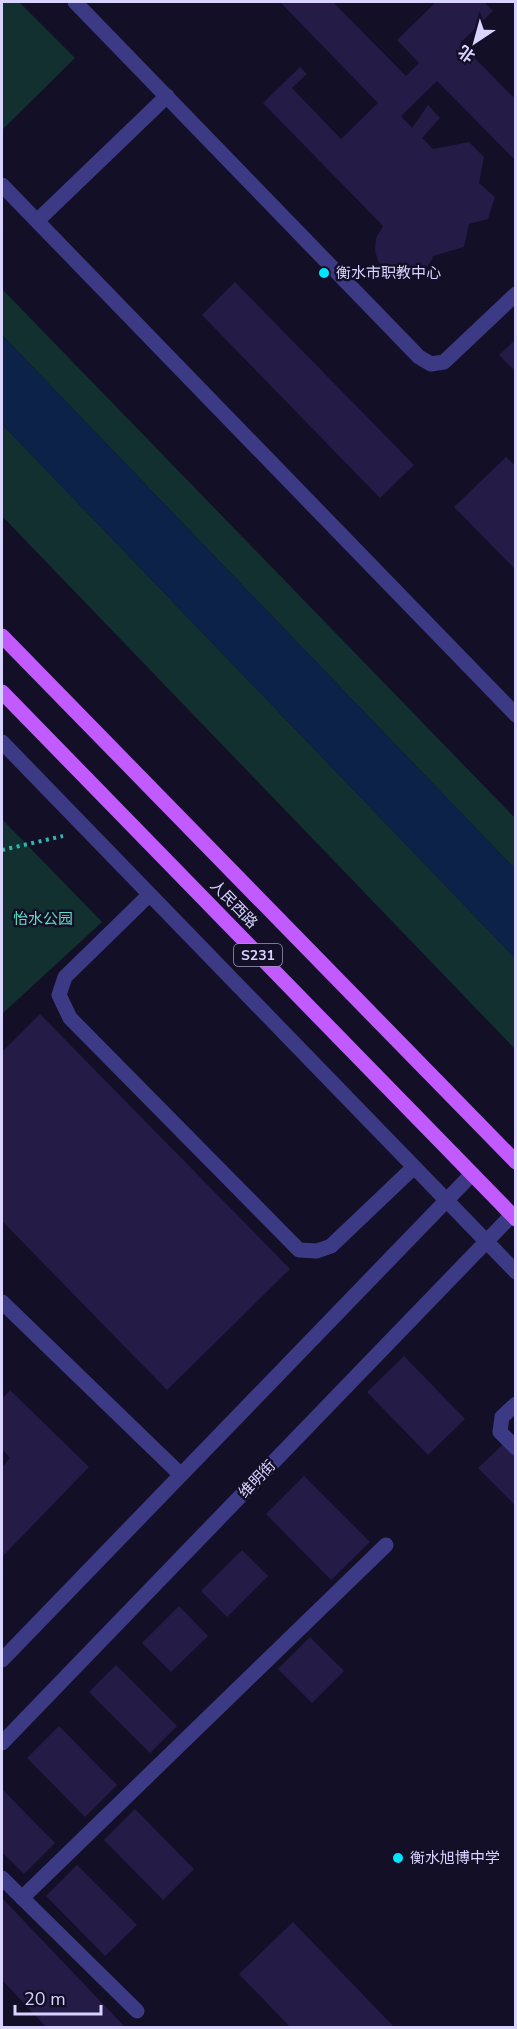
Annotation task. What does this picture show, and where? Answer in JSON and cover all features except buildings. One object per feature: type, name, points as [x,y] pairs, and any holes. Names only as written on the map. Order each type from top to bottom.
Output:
[{"type":"main road","name":"人民西路","points":[[2,636],[516,1162]]},
{"type":"main road","name":"人民西路","points":[[2,692],[514,1217]]},
{"type":"street","points":[[75,2],[419,357],[431,364],[444,362],[516,294]]},
{"type":"street","points":[[37,221],[166,96]]},
{"type":"street","points":[[2,185],[516,716]]},
{"type":"street","points":[[2,742],[516,1272]]},
{"type":"street","points":[[149,895],[65,977],[59,995],[70,1018],[299,1250],[317,1251],[331,1246],[413,1168]]},
{"type":"street","points":[[2,1660],[472,1174]]},
{"type":"street","name":"维明街","points":[[2,1743],[486,1242],[514,1217]]},
{"type":"street","points":[[2,1302],[181,1475]]},
{"type":"street","points":[[516,1404],[502,1417],[500,1432],[516,1448]]},
{"type":"street","points":[[22,1898],[386,1545]]},
{"type":"street","points":[[2,1878],[137,2012]]},
{"type":"path","points":[[2,850],[87,831]]},
{"type":"green space","points":[[2,2],[19,2],[75,58],[2,130]]},
{"type":"green space","points":[[2,289],[515,818],[515,869],[2,335]]},
{"type":"green space","points":[[2,424],[515,958],[515,1049],[2,516]]},
{"type":"green space","name":"怡水公园","points":[[2,819],[102,922],[2,1014]]},
{"type":"water","points":[[2,335],[515,869],[515,958],[2,424]]},
{"type":"place","name":"衡水市职教中心","points":[[324,273]]},
{"type":"place","name":"衡水旭博中学","points":[[398,1858]]}]
